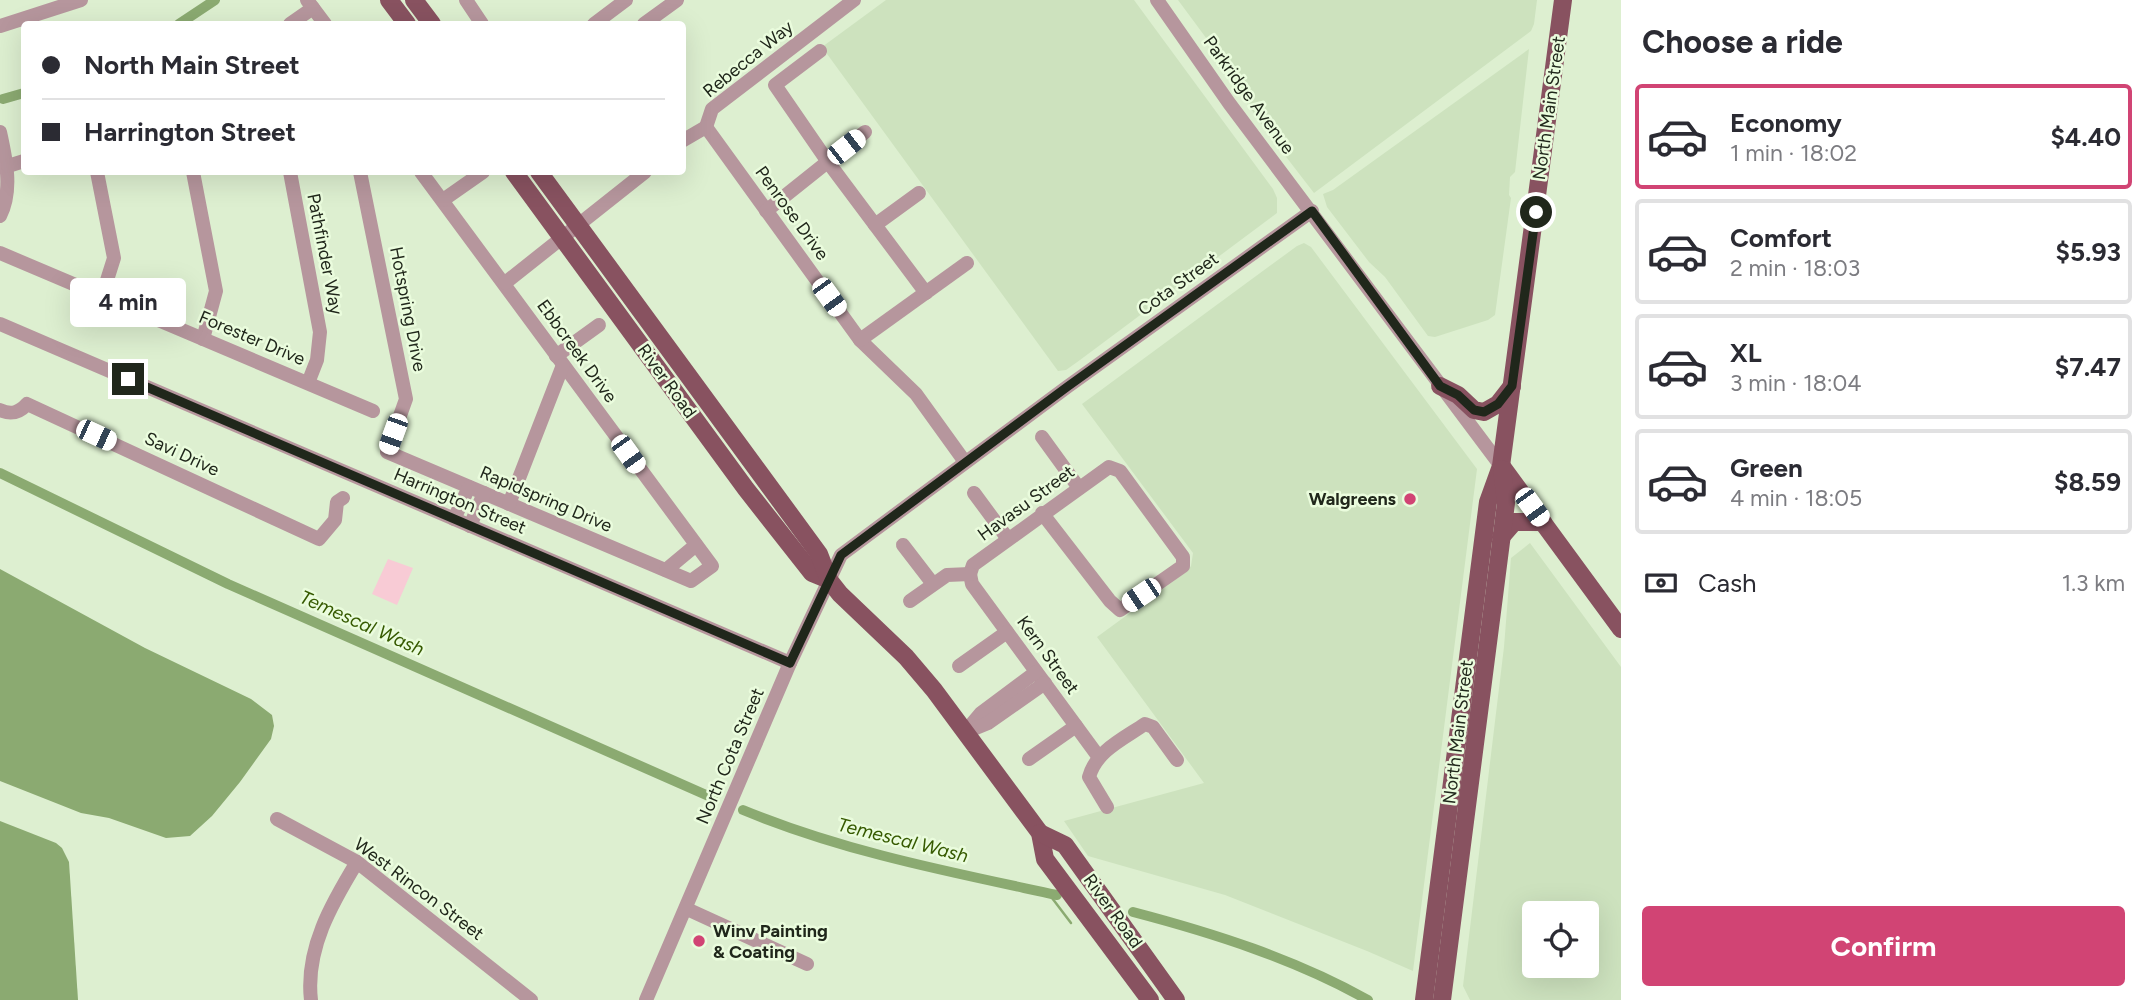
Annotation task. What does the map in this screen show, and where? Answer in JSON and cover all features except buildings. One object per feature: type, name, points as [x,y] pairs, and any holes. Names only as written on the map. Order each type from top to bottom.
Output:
[{"type":"main road","points":[[389,0],[405,21]]},
{"type":"main road","points":[[414,0],[430,21]]},
{"type":"main road","name":"North Main Street","points":[[1434,995],[1488,502],[1501,466],[1563,0]]},
{"type":"main road","name":"River Road","points":[[516,175],[746,489],[812,573],[829,580]]},
{"type":"main road","name":"River Road","points":[[541,175],[819,554],[829,580],[840,594],[906,657],[934,690],[1040,833],[1045,859],[1150,1000]]},
{"type":"main road","points":[[1440,386],[1458,395],[1474,410],[1484,412],[1498,404],[1512,386]]},
{"type":"main road","points":[[1501,466],[1621,629]]},
{"type":"main road","name":"North Main Street","points":[[1434,995],[1506,502],[1501,466]]},
{"type":"main road","points":[[1501,537],[1514,522],[1543,522]]},
{"type":"main road","name":"River Road","points":[[1040,833],[1065,845],[1175,999]]},
{"type":"main road","points":[[1124,962],[1136,962],[1158,988],[1175,999]]},
{"type":"street","points":[[0,26],[47,6],[80,0]]},
{"type":"street","points":[[466,0],[480,21]]},
{"type":"street","points":[[598,21],[626,0]]},
{"type":"street","points":[[648,21],[677,0]]},
{"type":"street","name":"Parkridge Avenue","points":[[1157,0],[1229,103],[1501,466]]},
{"type":"street","name":"Rebecca Way","points":[[706,127],[712,109],[849,1]]},
{"type":"street","points":[[293,21],[310,4],[323,21]]},
{"type":"street","points":[[820,51],[775,85],[828,162],[926,293]]},
{"type":"street","points":[[687,138],[706,127]]},
{"type":"street","name":"Penrose Drive","points":[[706,127],[860,340],[916,394],[965,462]]},
{"type":"street","points":[[0,132],[8,166],[4,208],[0,216]]},
{"type":"street","points":[[766,211],[865,132]]},
{"type":"street","points":[[8,166],[21,162]]},
{"type":"street","points":[[98,175],[114,258],[102,296]]},
{"type":"street","points":[[194,175],[216,291],[203,339]]},
{"type":"street","name":"Pathfinder Way","points":[[291,175],[320,332],[317,360],[308,383]]},
{"type":"street","name":"Hotspring Drive","points":[[361,175],[406,399],[387,452]]},
{"type":"street","name":"Ebbcreek Drive","points":[[423,175],[712,566],[691,581]]},
{"type":"street","points":[[443,200],[479,175]]},
{"type":"street","points":[[505,283],[641,175]]},
{"type":"street","points":[[875,225],[919,192]]},
{"type":"street","name":"Cota Street","points":[[1067,387],[1312,211]]},
{"type":"street","name":"Forester Drive","points":[[0,253],[373,411]]},
{"type":"street","points":[[860,340],[967,263]]},
{"type":"street","name":"Harrington Street","points":[[0,324],[790,663]]},
{"type":"street","points":[[509,504],[560,361],[599,325]]},
{"type":"street","name":"North Cota Street","points":[[646,1000],[790,663],[841,555],[1067,387]]},
{"type":"street","name":"Savi Drive","points":[[0,410],[8,413],[20,411],[27,404],[319,539],[331,527],[337,513],[345,505],[343,498],[353,476]]},
{"type":"street","points":[[1042,437],[1079,488]]},
{"type":"street","name":"Rapidspring Drive","points":[[387,452],[691,581]]},
{"type":"street","name":"Havasu Street","points":[[970,574],[973,565],[1042,513],[1109,467],[1120,471],[1183,556],[1183,566],[1120,610],[1110,601],[1042,513]]},
{"type":"street","points":[[454,519],[469,487]]},
{"type":"street","points":[[470,526],[484,493]]},
{"type":"street","points":[[974,493],[1007,539]]},
{"type":"street","points":[[666,570],[696,545]]},
{"type":"street","points":[[903,545],[933,584]]},
{"type":"street","points":[[910,601],[947,575],[970,574]]},
{"type":"street","name":"Kern Street","points":[[970,574],[972,584],[1098,756]]},
{"type":"street","points":[[959,666],[1007,632]]},
{"type":"street","points":[[965,733],[988,723],[1040,677]]},
{"type":"street","points":[[1107,807],[1089,777],[1098,756],[1144,724],[1153,727],[1177,760]]},
{"type":"street","points":[[1029,759],[1076,726]]},
{"type":"street","name":"West Rincon Street","points":[[277,819],[357,862],[531,1000]]},
{"type":"street","points":[[311,1000],[313,962],[324,921],[357,862]]},
{"type":"street","points":[[687,909],[807,964]]},
{"type":"shaded area","points":[[886,0],[1134,0],[1273,189],[1277,198],[1277,213],[1080,360],[1066,370],[1058,371],[822,47]]},
{"type":"shaded area","points":[[1178,0],[1537,0],[1531,31],[1314,193],[1270,136],[1239,92],[1235,77]]},
{"type":"shaded area","points":[[1529,49],[1515,172],[1510,177],[1511,198],[1495,315],[1488,320],[1435,337],[1428,336],[1385,277],[1369,262],[1327,207],[1323,194],[1333,190]]},
{"type":"shaded area","points":[[1304,243],[1311,247],[1477,469],[1413,971],[1225,895],[1088,856],[1064,821],[1204,783],[1097,637],[1186,572],[1191,566],[1193,553],[1082,404]]},
{"type":"shaded area","points":[[1530,543],[1621,667],[1621,1000],[1470,1000],[1463,986],[1504,647],[1511,558]]},
{"type":"shaded area","points":[[388,559],[413,568],[397,605],[372,594]]},
{"type":"shaded area","points":[[0,569],[145,648],[251,699],[272,715],[274,726],[271,739],[212,816],[190,836],[166,838],[109,818],[81,813],[0,781]]},
{"type":"shaded area","points":[[0,821],[56,843],[62,848],[69,862],[78,1000],[0,1000]]},
{"type":"waterway","points":[[184,21],[215,0]]},
{"type":"waterway","points":[[3,99],[21,94]]},
{"type":"waterway","name":"Temescal Wash","points":[[0,473],[228,584],[713,798]]},
{"type":"waterway","name":"Temescal Wash","points":[[743,810],[781,825],[859,849],[1057,895]]},
{"type":"waterway","points":[[1049,894],[1071,923]]},
{"type":"waterway","name":"Temescal Wash","points":[[1133,912],[1253,948],[1312,972],[1368,1000]]},
{"type":"place","name":"Walgreens","points":[[1410,499]]},
{"type":"place","name":"Winv Painting & Coating","points":[[699,941]]},
{"type":"route","points":[[128,379],[790,663],[841,555],[1067,387],[1312,211],[1440,386],[1458,395],[1474,410],[1484,412],[1498,404],[1512,386],[1536,212]]}]
